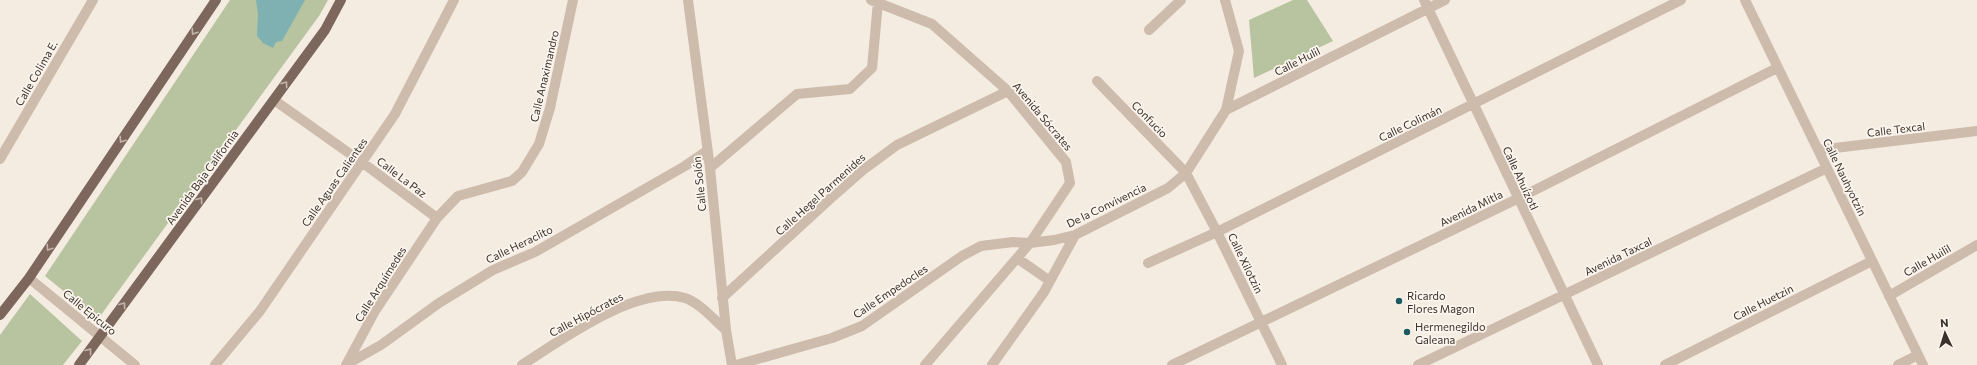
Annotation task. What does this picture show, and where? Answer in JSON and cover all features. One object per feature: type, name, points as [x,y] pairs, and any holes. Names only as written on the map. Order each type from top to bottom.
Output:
[{"type":"main road","points":[[0,315],[29,278],[216,0]]},
{"type":"main road","name":"Avenida Baja California","points":[[78,365],[325,30],[341,0]]},
{"type":"street","name":"Calle Colima E.","points":[[0,159],[93,0]]},
{"type":"street","name":"Calle Aguas Calientes","points":[[214,365],[260,311],[363,163],[395,114],[454,0]]},
{"type":"street","name":"Calle Anaximandro","points":[[437,218],[458,196],[512,181],[522,172],[539,144],[550,108],[573,0]]},
{"type":"street","name":"Calle Solón","points":[[688,0],[710,168],[722,298],[732,365]]},
{"type":"street","points":[[1150,30],[1181,0]]},
{"type":"street","points":[[1186,173],[1226,110],[1239,51],[1225,0]]},
{"type":"street","name":"Calle Hulil","points":[[1226,110],[1426,4],[1445,0]]},
{"type":"street","name":"Calle Colimán","points":[[1148,263],[1217,232],[1681,0]]},
{"type":"street","name":"Calle Nauhyotzin","points":[[1745,0],[1923,365]]},
{"type":"street","points":[[710,168],[797,94],[850,88],[872,68],[875,1]]},
{"type":"street","name":"Avenida Sócrates","points":[[875,1],[932,24],[1008,91],[1066,162],[1070,183],[1030,243],[925,365]]},
{"type":"street","name":"Calle Ahuízotl","points":[[1426,4],[1517,199],[1598,365]]},
{"type":"street","name":"Avenida Mitla","points":[[1172,365],[1517,199],[1777,68]]},
{"type":"street","name":"Confucio","points":[[1097,81],[1186,173]]},
{"type":"street","name":"Calle Hegel Parmenides","points":[[722,298],[863,170],[897,145],[1008,91]]},
{"type":"street","name":"Calle La Paz","points":[[274,100],[437,218]]},
{"type":"street","name":"Calle Texcal","points":[[1818,150],[1977,131]]},
{"type":"street","name":"Calle Heraclito","points":[[346,365],[381,345],[439,303],[493,270],[535,252],[685,166],[707,151]]},
{"type":"street","name":"Avenida Taxcal","points":[[1418,365],[1828,168]]},
{"type":"street","name":"Calle Xilotzin","points":[[1186,173],[1217,232],[1282,365]]},
{"type":"street","name":"De la Convivencia","points":[[1030,243],[1054,240],[1075,235],[1168,188],[1186,173]]},
{"type":"street","name":"Calle Arquímedes","points":[[346,365],[375,310],[437,218]]},
{"type":"street","points":[[992,365],[1050,281],[1075,235]]},
{"type":"street","name":"Calle Empedocles","points":[[736,365],[826,340],[862,326],[962,256],[981,246],[1013,242],[1030,243]]},
{"type":"street","name":"Calle Huilil","points":[[1889,296],[1977,245]]},
{"type":"street","points":[[1017,258],[1050,281]]},
{"type":"street","name":"Calle Huetzin","points":[[1665,365],[1872,261]]},
{"type":"street","name":"Calle Epicuro","points":[[29,278],[135,365]]},
{"type":"street","name":"Calle Hipócrates","points":[[522,365],[566,337],[611,312],[642,299],[666,295],[686,298],[700,307],[726,330]]},
{"type":"street","points":[[1898,365],[1918,355]]},
{"type":"green space","points":[[230,0],[328,0],[319,16],[98,319],[45,276]]},
{"type":"green space","points":[[1293,0],[1307,0],[1333,41],[1254,78],[1249,20]]},
{"type":"green space","points":[[30,294],[82,341],[63,365],[0,365],[0,335]]},
{"type":"water","points":[[256,0],[305,0],[282,41],[276,42],[273,48],[263,43],[257,36],[258,14]]},
{"type":"place","name":"Ricardo Flores Magon","points":[[1399,301]]},
{"type":"place","name":"Hermenegildo Galeana","points":[[1407,332]]}]
